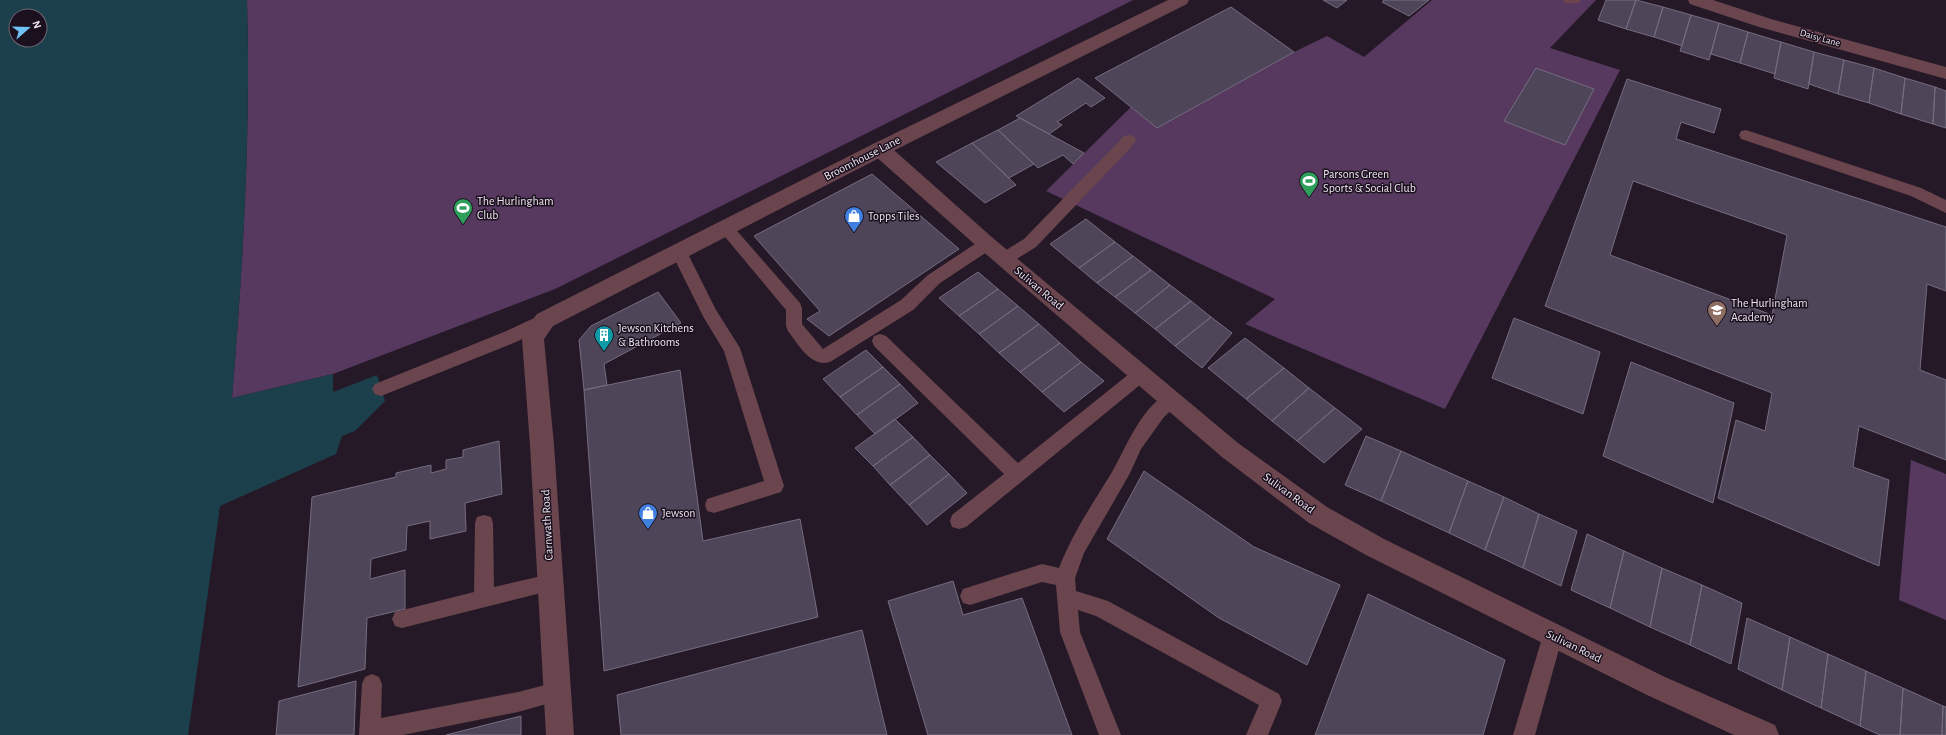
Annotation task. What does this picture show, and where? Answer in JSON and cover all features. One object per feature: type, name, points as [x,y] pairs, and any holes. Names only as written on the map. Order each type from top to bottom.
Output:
[{"type":"street","name":"Broomhouse Lane","points":[[545,320],[880,149],[1181,0]]},
{"type":"street","name":"Daisy Lane","points":[[1696,0],[1765,23],[1946,73]]},
{"type":"street","name":"Sulivan Road","points":[[880,149],[996,252],[1140,375],[1230,450],[1318,514],[1375,547],[1656,686],[1765,735]]},
{"type":"street","name":"Carnwath Road","points":[[545,320],[537,330],[533,339],[542,438],[560,735]]},
{"type":"lane","points":[[1569,0],[1574,0]]},
{"type":"lane","points":[[1746,134],[1916,192],[1946,207]]},
{"type":"lane","points":[[726,228],[794,308],[794,326],[816,354],[824,357],[906,305],[934,279],[996,252],[1030,243],[1128,140]]},
{"type":"lane","points":[[679,252],[691,273],[719,333],[732,348],[775,486],[714,505]]},
{"type":"lane","points":[[381,389],[510,337],[545,320]]},
{"type":"lane","points":[[880,341],[1016,474]]},
{"type":"lane","points":[[959,521],[1140,375]]},
{"type":"lane","points":[[1110,735],[1070,632],[1065,587],[1076,549],[1123,469],[1135,444],[1158,412],[1170,400]]},
{"type":"lane","points":[[484,523],[484,599]]},
{"type":"lane","points":[[970,596],[1042,573],[1101,608],[1272,701],[1258,735]]},
{"type":"lane","points":[[402,619],[550,583]]},
{"type":"lane","points":[[1524,735],[1553,635]]},
{"type":"lane","points":[[372,684],[370,733],[518,702],[557,692]]},
{"type":"shaded area","name":"The Hurlingham Club","points":[[247,0],[1133,0],[555,289],[333,374],[232,398],[240,298],[247,149]]},
{"type":"shaded area","name":"Parsons Green Sports & Social Club","points":[[1432,0],[1596,0],[1550,48],[1620,70],[1445,409],[1245,324],[1275,299],[1046,191],[1131,107],[1157,128],[1294,52],[1327,36],[1364,57]]},
{"type":"shaded area","points":[[1911,460],[1946,474],[1946,620],[1899,600]]},
{"type":"water","points":[[0,0],[247,0],[247,149],[240,298],[232,398],[333,374],[333,392],[377,375],[385,401],[355,431],[342,436],[336,454],[220,506],[188,735],[0,735]]},
{"type":"building","points":[[1323,0],[1347,0],[1337,8]]},
{"type":"building","points":[[1384,0],[1429,0],[1409,16],[1382,2]]},
{"type":"building","points":[[1606,0],[1636,0],[1626,29],[1598,20]]},
{"type":"building","points":[[1636,0],[1663,7],[1654,37],[1626,29]]},
{"type":"building","points":[[1231,7],[1294,52],[1157,128],[1095,78]]},
{"type":"building","points":[[1663,7],[1691,15],[1682,46],[1654,37]]},
{"type":"building","points":[[1691,15],[1719,23],[1709,60],[1680,51]]},
{"type":"building","points":[[1719,23],[1748,32],[1740,63],[1711,54]]},
{"type":"building","points":[[1748,32],[1781,42],[1775,74],[1740,63]]},
{"type":"building","points":[[1781,42],[1814,52],[1808,89],[1774,78]]},
{"type":"building","points":[[1814,52],[1844,60],[1838,94],[1809,84]]},
{"type":"building","points":[[1844,60],[1874,68],[1869,103],[1838,94]]},
{"type":"building","points":[[1536,68],[1594,89],[1565,145],[1504,121]]},
{"type":"building","points":[[1874,68],[1905,78],[1901,114],[1869,103]]},
{"type":"building","points":[[1078,78],[1105,98],[1091,107],[1086,103],[1057,122],[1062,125],[1049,134],[1016,116]]},
{"type":"building","points":[[1905,78],[1935,87],[1933,124],[1901,114]]},
{"type":"building","points":[[1627,79],[1721,109],[1714,133],[1681,122],[1676,139],[1946,227],[1946,291],[1927,284],[1920,370],[1946,380],[1946,460],[1859,426],[1853,467],[1889,480],[1879,566],[1718,498],[1736,420],[1765,431],[1772,393],[1545,306]],"holes":[[[1633,181],[1787,235],[1772,315],[1610,255]]]},
{"type":"building","points":[[1935,87],[1946,91],[1946,128],[1933,124]]},
{"type":"building","points":[[1020,118],[1084,153],[1073,164],[1063,155],[1038,168],[998,130]]},
{"type":"building","points":[[998,130],[1034,164],[1009,178],[972,143]]},
{"type":"building","points":[[972,143],[1016,185],[985,203],[936,162]]},
{"type":"building","points":[[872,174],[959,249],[829,336],[807,319],[820,311],[754,236]]},
{"type":"building","points":[[1086,219],[1115,242],[1079,268],[1050,244]]},
{"type":"building","points":[[1115,242],[1133,256],[1097,283],[1079,268]]},
{"type":"building","points":[[1133,256],[1151,270],[1115,297],[1097,283]]},
{"type":"building","points":[[1151,270],[1170,285],[1135,313],[1115,297]]},
{"type":"building","points":[[978,272],[998,289],[959,316],[939,298]]},
{"type":"building","points":[[1170,285],[1191,301],[1155,329],[1135,313]]},
{"type":"building","points":[[998,289],[1018,306],[979,334],[959,316]]},
{"type":"building","name":"Jewson Kitchens & Bathrooms","points":[[658,292],[681,323],[604,364],[607,385],[584,390],[579,340],[591,326]]},
{"type":"building","points":[[1191,301],[1211,317],[1175,346],[1155,329]]},
{"type":"building","points":[[1018,306],[1039,324],[999,353],[979,334]]},
{"type":"building","points":[[1211,317],[1232,333],[1202,368],[1175,346]]},
{"type":"building","points":[[1514,318],[1600,352],[1583,414],[1492,378]]},
{"type":"building","points":[[1039,324],[1060,343],[1020,372],[999,353]]},
{"type":"building","points":[[1245,338],[1284,368],[1246,399],[1208,368]]},
{"type":"building","points":[[1060,343],[1081,362],[1042,392],[1020,372]]},
{"type":"building","points":[[866,350],[883,367],[840,397],[823,379]]},
{"type":"building","points":[[1081,362],[1104,381],[1064,412],[1042,392]]},
{"type":"building","points":[[1631,362],[1734,403],[1713,503],[1603,456]]},
{"type":"building","points":[[883,367],[900,384],[857,415],[840,397]]},
{"type":"building","points":[[1284,368],[1309,388],[1272,421],[1246,399]]},
{"type":"building","name":"Jewson","points":[[680,370],[703,541],[800,519],[818,617],[604,671],[584,390]]},
{"type":"building","points":[[900,384],[918,403],[875,434],[857,415]]},
{"type":"building","points":[[1309,388],[1335,408],[1297,441],[1272,421]]},
{"type":"building","points":[[1335,408],[1362,429],[1324,463],[1297,441]]},
{"type":"building","points":[[895,419],[913,437],[873,466],[855,448]]},
{"type":"building","points":[[1366,436],[1401,451],[1381,501],[1345,485]]},
{"type":"building","points":[[913,437],[930,455],[890,485],[873,466]]},
{"type":"building","points":[[499,441],[502,494],[465,503],[466,531],[430,539],[430,521],[407,526],[406,550],[371,559],[370,579],[405,570],[405,609],[367,618],[365,669],[298,687],[312,497],[396,477],[396,473],[431,465],[431,473],[446,469],[446,460],[463,457],[463,450]]},
{"type":"building","points":[[1401,451],[1468,481],[1449,533],[1381,501]]},
{"type":"building","points":[[930,455],[949,474],[909,505],[890,485]]},
{"type":"building","points":[[1144,471],[1254,547],[1340,585],[1307,665],[1219,618],[1107,539]]},
{"type":"building","points":[[949,474],[967,493],[927,525],[909,505]]},
{"type":"building","points":[[1468,481],[1504,497],[1485,550],[1449,533]]},
{"type":"building","points":[[1504,497],[1539,514],[1523,568],[1485,550]]},
{"type":"building","points":[[1539,514],[1577,531],[1561,586],[1523,568]]},
{"type":"building","points":[[1587,534],[1624,551],[1610,608],[1571,590]]},
{"type":"building","points":[[1624,551],[1662,568],[1650,627],[1610,608]]},
{"type":"building","points":[[1662,568],[1702,585],[1690,645],[1650,627]]},
{"type":"building","points":[[953,581],[963,615],[1022,598],[1072,735],[928,735],[888,601]]},
{"type":"building","points":[[1702,585],[1742,603],[1731,664],[1690,645]]},
{"type":"building","points":[[1368,594],[1505,660],[1483,735],[1315,735]]},
{"type":"building","points":[[1747,618],[1790,637],[1782,690],[1738,669]]},
{"type":"building","points":[[862,630],[887,735],[621,735],[617,695]]},
{"type":"building","points":[[1790,637],[1828,654],[1821,708],[1782,690]]},
{"type":"building","points":[[1828,654],[1866,671],[1860,726],[1821,708]]},
{"type":"building","points":[[1866,671],[1903,688],[1900,735],[1880,735],[1860,726]]},
{"type":"building","points":[[356,681],[354,735],[276,735],[279,701]]},
{"type":"building","points":[[1903,688],[1943,706],[1942,735],[1900,735]]},
{"type":"building","points":[[1943,706],[1946,707],[1946,735],[1942,735]]},
{"type":"building","points":[[521,716],[521,735],[446,735]]},
{"type":"place","name":"Parsons Green Sports & Social Club","points":[[1309,198]]},
{"type":"place","name":"The Hurlingham Club","points":[[463,225]]},
{"type":"place","name":"Topps Tiles","points":[[854,233]]},
{"type":"place","name":"The Hurlingham Academy","points":[[1717,327]]},
{"type":"place","name":"Jewson Kitchens & Bathrooms","points":[[604,352]]},
{"type":"place","name":"Jewson","points":[[648,530]]}]
